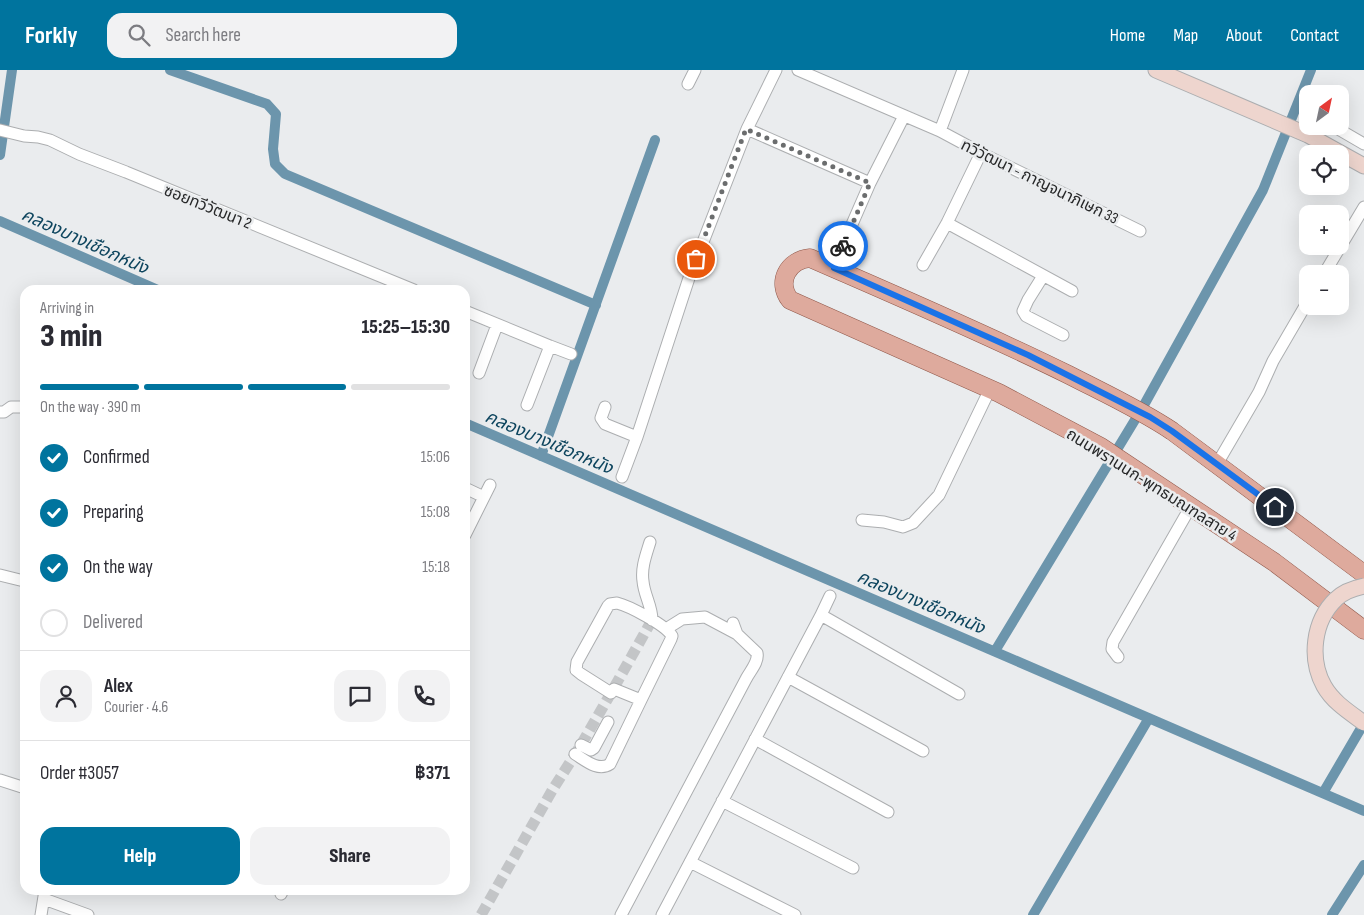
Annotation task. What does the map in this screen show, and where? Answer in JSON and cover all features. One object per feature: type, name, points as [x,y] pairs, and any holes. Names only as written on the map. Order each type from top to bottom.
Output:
[{"type":"main road","name":"ถนนพรานนก-พุทธมณฑลสาย 4","points":[[834,268],[810,258],[798,260],[788,271],[783,287],[785,294],[790,300],[990,389],[1101,447],[1274,562],[1364,630]]},
{"type":"main road","points":[[834,268],[1028,355],[1129,405],[1161,424],[1217,464],[1364,574]]},
{"type":"street","points":[[688,84],[695,70]]},
{"type":"street","points":[[622,477],[689,278],[746,129],[776,70]]},
{"type":"street","name":"ทวีวัฒนา - กาญจนาภิเษก 33","points":[[798,70],[940,131],[1140,231]]},
{"type":"street","points":[[940,131],[963,70]]},
{"type":"street","points":[[1156,70],[1308,135],[1364,166]]},
{"type":"street","points":[[834,268],[870,183],[904,116]]},
{"type":"street","points":[[746,129],[870,183]]},
{"type":"street","name":"ซอยทวีวัฒนา 2","points":[[0,130],[50,140],[80,154],[402,285]]},
{"type":"street","points":[[1349,133],[1362,139]]},
{"type":"street","points":[[923,265],[947,223],[981,153]]},
{"type":"street","points":[[1329,265],[1364,207]]},
{"type":"street","points":[[947,223],[1072,291]]},
{"type":"street","points":[[1043,276],[1028,300],[1024,311],[1026,316],[1063,335]]},
{"type":"street","points":[[470,313],[571,354]]},
{"type":"street","points":[[1217,464],[1259,392],[1273,361],[1300,315]]},
{"type":"street","points":[[479,373],[498,325]]},
{"type":"street","points":[[527,405],[550,346]]},
{"type":"street","points":[[862,520],[884,522],[903,527],[913,523],[939,495],[990,389]]},
{"type":"street","points":[[0,412],[4,412],[11,407],[20,408]]},
{"type":"street","points":[[605,407],[601,418],[605,424],[637,437]]},
{"type":"street","points":[[470,525],[490,485]]},
{"type":"street","points":[[470,490],[484,497]]},
{"type":"street","points":[[1118,657],[1112,649],[1112,642],[1191,506]]},
{"type":"street","points":[[650,542],[642,568],[643,582],[651,607],[652,620]]},
{"type":"street","points":[[1342,557],[1364,564]]},
{"type":"street","points":[[0,575],[20,580]]},
{"type":"street","points":[[1364,586],[1348,591],[1336,598],[1324,614],[1318,632],[1315,651],[1317,668],[1324,686],[1332,698],[1364,722]]},
{"type":"street","points":[[662,915],[830,596]]},
{"type":"street","points":[[608,722],[594,748],[591,750],[578,750],[600,767],[608,766],[641,700],[672,636],[666,629],[652,620],[617,603],[610,604],[577,662],[576,670],[612,691],[641,700]]},
{"type":"street","points":[[821,615],[959,694]]},
{"type":"street","points":[[621,915],[757,660],[757,652],[735,628],[705,617],[682,618],[666,629]]},
{"type":"street","points":[[788,677],[923,751]]},
{"type":"street","points":[[755,739],[888,812]]},
{"type":"street","points":[[0,780],[20,786]]},
{"type":"street","points":[[722,801],[853,868]]},
{"type":"street","points":[[690,862],[795,915]]},
{"type":"street","points":[[41,915],[44,895]]},
{"type":"street","points":[[46,895],[88,915]]},
{"type":"waterway","points":[[0,155],[12,70]]},
{"type":"waterway","points":[[170,70],[267,104],[276,114],[273,149],[275,164],[285,174],[596,305]]},
{"type":"waterway","points":[[995,651],[1144,405],[1263,190],[1311,70]]},
{"type":"waterway","points":[[541,456],[655,140]]},
{"type":"waterway","name":"คลองบางเชือกหนัง","points":[[0,221],[147,285]]},
{"type":"waterway","name":"คลองบางเชือกหนัง","points":[[470,425],[1364,811]]},
{"type":"waterway","points":[[1033,915],[1149,718]]},
{"type":"waterway","points":[[1323,793],[1364,723]]},
{"type":"waterway","points":[[1332,915],[1364,865]]},
{"type":"tunnel","points":[[481,915],[652,620]]},
{"type":"way so far","points":[[696,259],[746,129],[870,183],[843,246]]},
{"type":"route","points":[[843,246],[834,268],[1028,355],[1129,405],[1172,431],[1275,507]]}]
